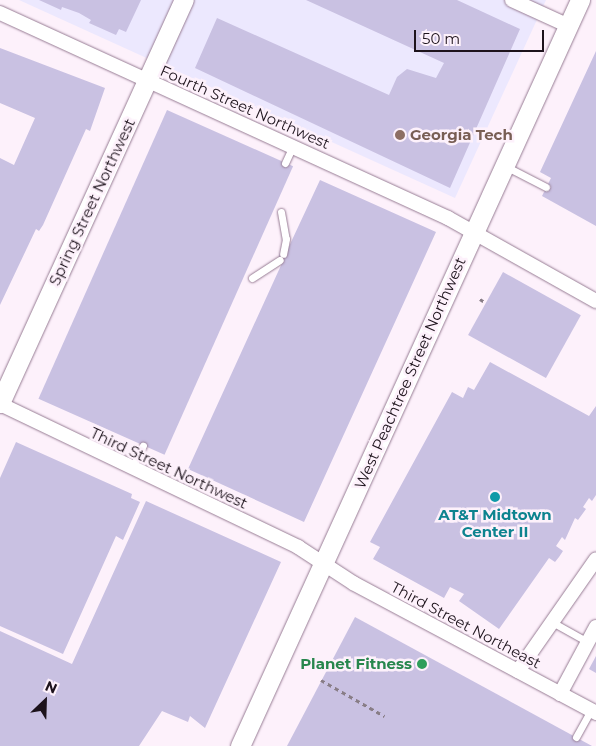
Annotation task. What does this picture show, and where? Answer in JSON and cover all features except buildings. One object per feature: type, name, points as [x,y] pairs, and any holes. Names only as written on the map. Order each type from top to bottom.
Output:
[{"type":"main road","name":"Spring Street Northwest","points":[[0,404],[184,0]]},
{"type":"main road","name":"West Peachtree Street Northwest","points":[[240,746],[580,0]]},
{"type":"street","points":[[512,0],[568,26]]},
{"type":"street","name":"Fourth Street Northwest","points":[[0,13],[448,218],[596,301]]},
{"type":"street","name":"Third Street Northwest","points":[[0,404],[298,547],[324,564]]},
{"type":"street","points":[[518,671],[596,558]]},
{"type":"street","name":"Third Street Northeast","points":[[324,564],[361,587],[594,711]]},
{"type":"street","points":[[560,694],[596,628]]},
{"type":"lane","points":[[285,163],[292,146]]},
{"type":"lane","points":[[505,165],[546,188]]},
{"type":"lane","points":[[252,278],[282,257],[286,239],[281,212]]},
{"type":"lane","points":[[132,468],[143,445]]},
{"type":"lane","points":[[552,622],[588,642]]},
{"type":"lane","points":[[576,737],[594,711]]},
{"type":"path","points":[[321,680],[384,716]]},
{"type":"shaded area","name":"Georgia Tech","points":[[19,0],[546,0],[455,198]]},
{"type":"place","name":"Georgia Tech","points":[[400,135]]},
{"type":"place","name":"AT&T Midtown Center II","points":[[495,497]]},
{"type":"place","name":"Planet Fitness","points":[[422,664]]}]
